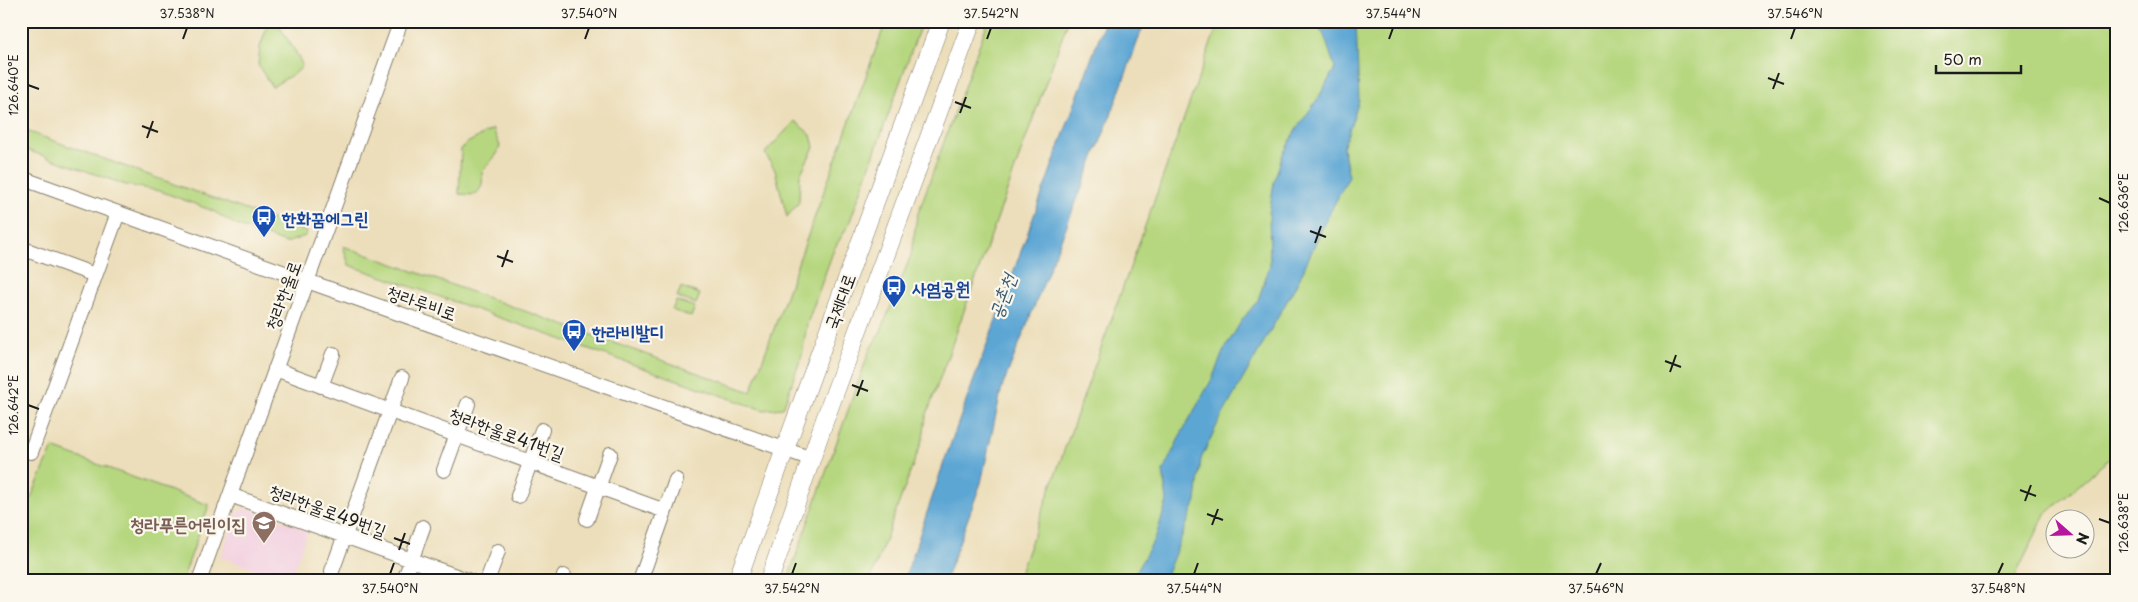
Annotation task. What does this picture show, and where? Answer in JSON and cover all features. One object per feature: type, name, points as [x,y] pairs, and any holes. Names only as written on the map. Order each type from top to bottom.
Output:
[{"type":"main road","name":"국제대로","points":[[737,581],[941,21]]},
{"type":"main road","name":"국제대로","points":[[769,581],[972,21]]},
{"type":"street","name":"청라한울로","points":[[200,581],[400,21]]},
{"type":"street","name":"청라루비로","points":[[21,178],[812,459]]},
{"type":"street","points":[[21,449],[31,452],[118,213]]},
{"type":"street","points":[[21,248],[95,275]]},
{"type":"street","points":[[321,386],[333,354]]},
{"type":"street","name":"청라한울로41번길","points":[[275,369],[665,511]]},
{"type":"street","points":[[332,571],[402,378]]},
{"type":"street","points":[[444,470],[468,404]]},
{"type":"street","points":[[518,496],[542,430]]},
{"type":"street","points":[[586,519],[610,454]]},
{"type":"street","points":[[641,577],[676,480]]},
{"type":"street","name":"청라한울로49번길","points":[[230,495],[470,581]]},
{"type":"street","points":[[404,581],[423,527]]},
{"type":"street","points":[[487,581],[498,552]]},
{"type":"shaded area","name":"청라푸른어린이집","points":[[247,508],[308,530],[290,581],[220,557],[237,512]]},
{"type":"green space","points":[[269,21],[276,21],[302,66],[298,71],[272,87],[258,65],[260,47]]},
{"type":"green space","points":[[886,21],[922,21],[849,224],[834,249],[807,324],[802,355],[783,408],[763,410],[349,265],[343,246],[751,392]]},
{"type":"green space","points":[[988,21],[1068,21],[926,417],[923,438],[870,581],[787,581],[870,349],[881,331],[911,255],[917,216]]},
{"type":"green space","points":[[1219,21],[2117,21],[2117,452],[2051,510],[2046,510],[2046,514],[2013,581],[1017,581]]},
{"type":"green space","points":[[795,121],[811,135],[814,147],[800,175],[799,202],[787,217],[775,170],[765,153]]},
{"type":"green space","points":[[21,129],[307,232],[305,236],[286,243],[236,225],[213,211],[160,191],[126,185],[21,148]]},
{"type":"green space","points":[[493,129],[500,146],[497,154],[482,172],[481,188],[474,195],[459,194],[461,149],[467,143]]},
{"type":"green space","points":[[681,287],[700,294],[696,304],[677,297]]},
{"type":"green space","points":[[676,301],[695,307],[691,317],[672,310]]},
{"type":"green space","points":[[53,448],[209,505],[182,581],[21,581],[21,527],[29,502]]},
{"type":"water","points":[[1105,21],[1145,21],[1111,115],[1002,387],[981,483],[945,581],[904,581],[945,459]]},
{"type":"water","points":[[1313,21],[1356,21],[1359,101],[1343,148],[1349,176],[1323,226],[1299,280],[1217,425],[1201,459],[1196,501],[1164,581],[1131,581],[1156,536],[1167,501],[1163,471],[1182,432],[1212,379],[1223,352],[1242,320],[1258,300],[1270,265],[1269,213],[1274,182],[1282,156],[1297,128],[1317,100],[1335,68],[1324,35]]},
{"type":"place","name":"한화꿈에그린","points":[[264,238]]},
{"type":"place","name":"사염공원","points":[[894,308]]},
{"type":"place","name":"한라비발디","points":[[574,352]]},
{"type":"place","name":"청라푸른어린이집","points":[[264,544]]},
{"type":"water label","name":"공촌천","points":[[1001,296]]}]
